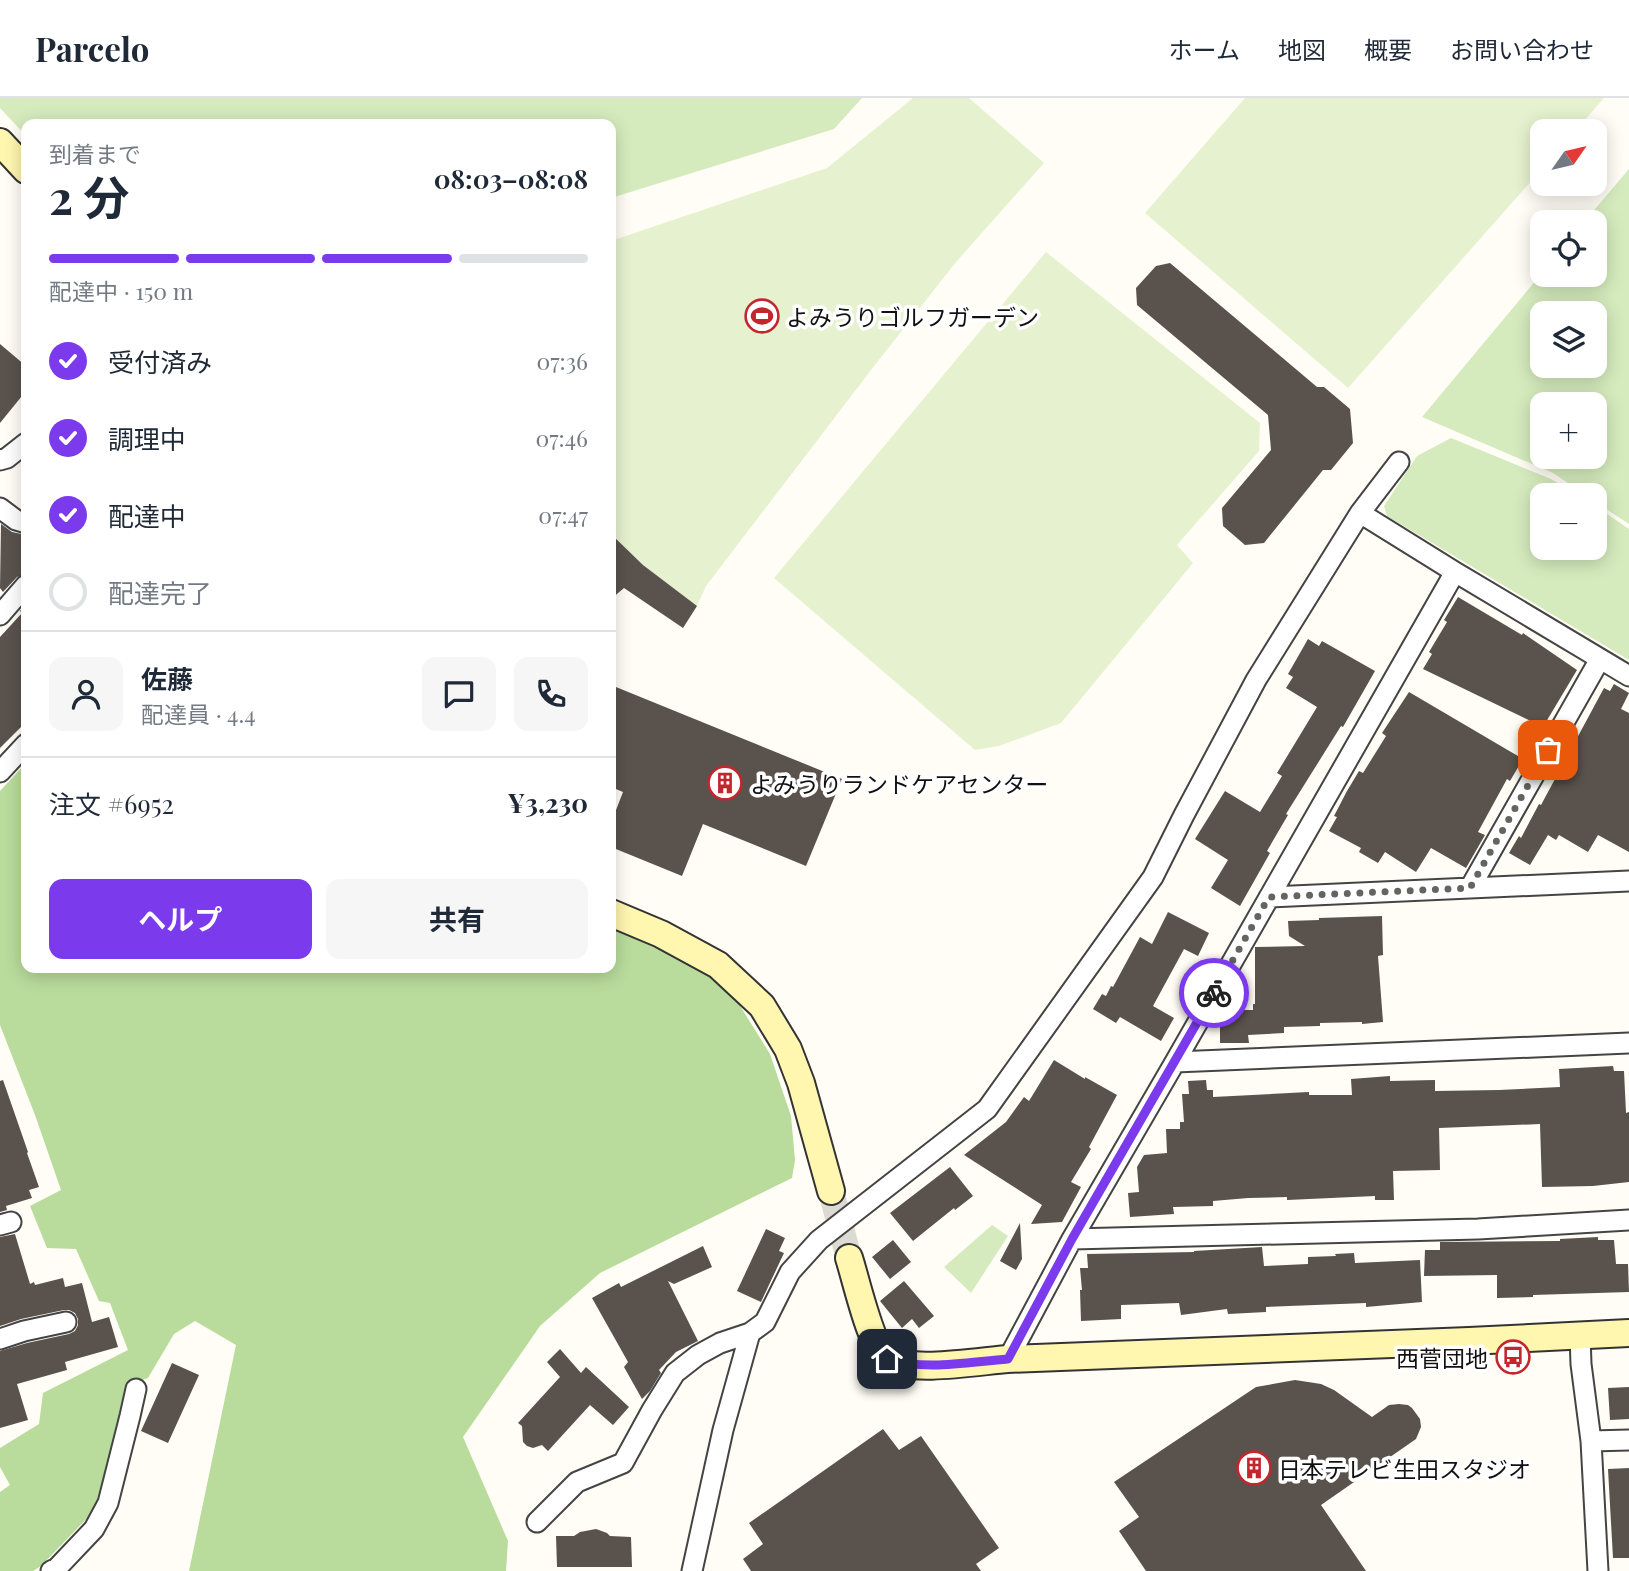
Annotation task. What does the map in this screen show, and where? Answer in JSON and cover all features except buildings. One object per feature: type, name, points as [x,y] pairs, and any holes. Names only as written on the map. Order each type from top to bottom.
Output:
[{"type":"street","points":[[0,142],[21,165]]},
{"type":"street","points":[[0,460],[21,447]]},
{"type":"street","points":[[537,1522],[577,1482],[623,1463],[674,1373],[698,1355],[720,1343],[750,1333],[765,1322],[790,1272],[819,1240],[987,1109],[1153,877],[1256,680],[1360,513],[1399,462]]},
{"type":"street","points":[[0,508],[21,522]]},
{"type":"street","points":[[1360,513],[1629,676]]},
{"type":"street","points":[[1008,1359],[1072,1239],[1455,572]]},
{"type":"street","points":[[0,615],[21,592]]},
{"type":"street","points":[[1470,888],[1600,659]]},
{"type":"street","points":[[0,772],[21,749]]},
{"type":"street","points":[[1269,897],[1629,881]]},
{"type":"street","points":[[616,915],[662,933],[718,965],[762,1006],[788,1049],[801,1083],[831,1191]]},
{"type":"street","points":[[1175,1062],[1629,1043]]},
{"type":"street","points":[[1072,1239],[1478,1229],[1629,1220]]},
{"type":"street","points":[[849,1258],[873,1339],[887,1359],[904,1364],[932,1366],[1008,1359],[1629,1333]]},
{"type":"street","points":[[0,1339],[66,1322]]},
{"type":"street","points":[[692,1571],[723,1430],[750,1333]]},
{"type":"street","points":[[1580,1335],[1591,1441],[1598,1571]]},
{"type":"street","points":[[51,1571],[94,1529],[108,1503],[136,1389]]},
{"type":"street","points":[[1591,1441],[1629,1440]]},
{"type":"green space","points":[[0,98],[862,98],[834,129],[616,196],[616,119],[21,119],[21,131],[0,108]]},
{"type":"green space","name":"よみうりゴルフガーデン","points":[[913,98],[969,98],[1044,163],[956,262],[871,370],[706,586],[697,606],[643,565],[616,539],[616,239],[827,168]]},
{"type":"green space","points":[[1245,98],[1604,98],[1586,119],[1530,119],[1530,183],[1348,388],[1145,213]]},
{"type":"green space","points":[[1629,169],[1629,524],[1607,510],[1607,483],[1568,483],[1544,469],[1607,469],[1607,392],[1530,392],[1530,463],[1422,417],[1530,287],[1607,287],[1607,210],[1594,210]]},
{"type":"green space","points":[[1046,252],[1260,423],[1259,451],[1177,545],[1193,563],[1061,723],[999,746],[975,750],[774,578]]},
{"type":"green space","points":[[1451,438],[1558,483],[1530,483],[1530,560],[1607,560],[1607,514],[1629,529],[1629,660],[1387,516],[1384,506],[1417,456]]},
{"type":"green space","points":[[21,768],[21,973],[616,973],[616,929],[696,967],[717,980],[737,1001],[770,1054],[791,1116],[795,1160],[792,1178],[600,1273],[540,1326],[463,1437],[508,1541],[506,1571],[189,1571],[236,1345],[195,1321],[174,1334],[148,1378],[128,1385],[94,1511],[41,1566],[33,1571],[0,1571],[0,1492],[10,1485],[0,1467],[0,1448],[39,1424],[43,1393],[128,1350],[110,1303],[99,1301],[76,1249],[47,1248],[30,1206],[61,1190],[0,1025],[0,791]]},
{"type":"green space","points":[[992,1225],[1008,1236],[971,1293],[944,1267]]},
{"type":"tunnel","points":[[831,1191],[849,1258]]},
{"type":"way so far","points":[[1214,993],[1269,897],[1470,888],[1548,750]]},
{"type":"place","name":"よみうりゴルフガーデン","points":[[762,316]]},
{"type":"place","name":"よみうりランドケアセンター","points":[[725,783]]},
{"type":"place","name":"西菅団地","points":[[1513,1357]]},
{"type":"place","name":"日本テレビ生田スタジオ","points":[[1254,1468]]},
{"type":"route","points":[[887,1359],[904,1364],[932,1366],[1008,1359],[1072,1239],[1214,993]]}]
